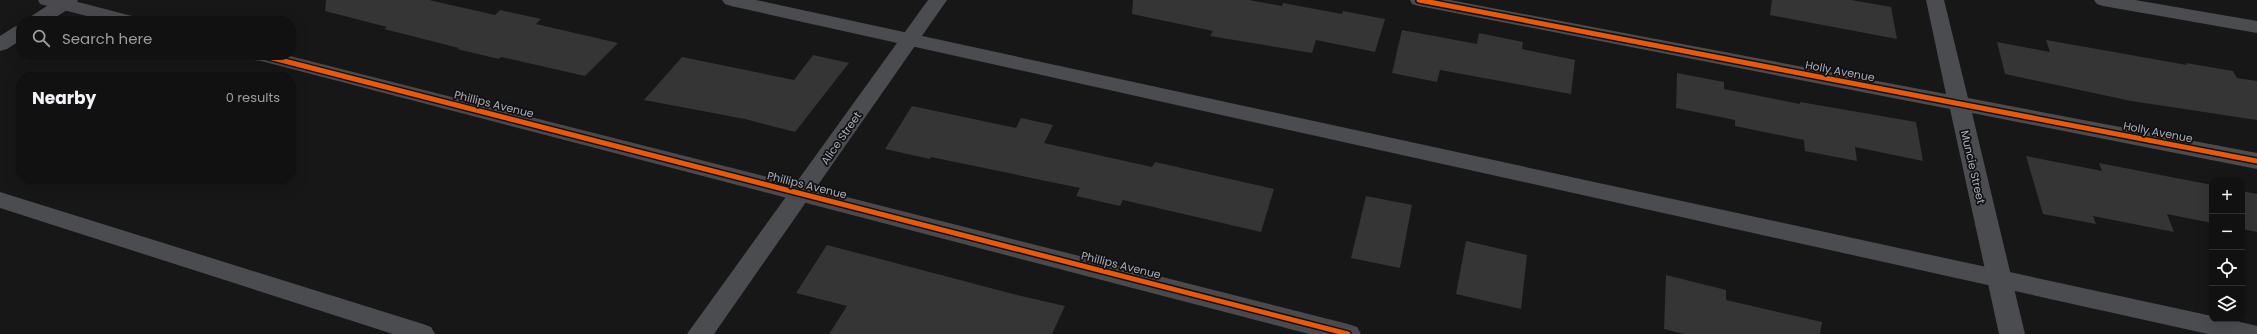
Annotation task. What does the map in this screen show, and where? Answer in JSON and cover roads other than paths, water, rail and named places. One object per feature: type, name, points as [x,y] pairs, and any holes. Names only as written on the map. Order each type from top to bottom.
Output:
[{"type":"street","name":"Alice Street","points":[[700,334],[938,0]]},
{"type":"street","name":"Holly Avenue","points":[[1419,0],[2257,161]]},
{"type":"street","name":"Muncie Street","points":[[1935,0],[2012,334]]},
{"type":"street","points":[[43,16],[60,1],[112,16]]},
{"type":"street","points":[[0,45],[16,34]]},
{"type":"street","name":"Phillips Avenue","points":[[280,60],[1348,334]]},
{"type":"lane","points":[[731,0],[2251,334]]},
{"type":"lane","points":[[2103,0],[2257,27]]},
{"type":"lane","points":[[0,200],[423,334]]}]
